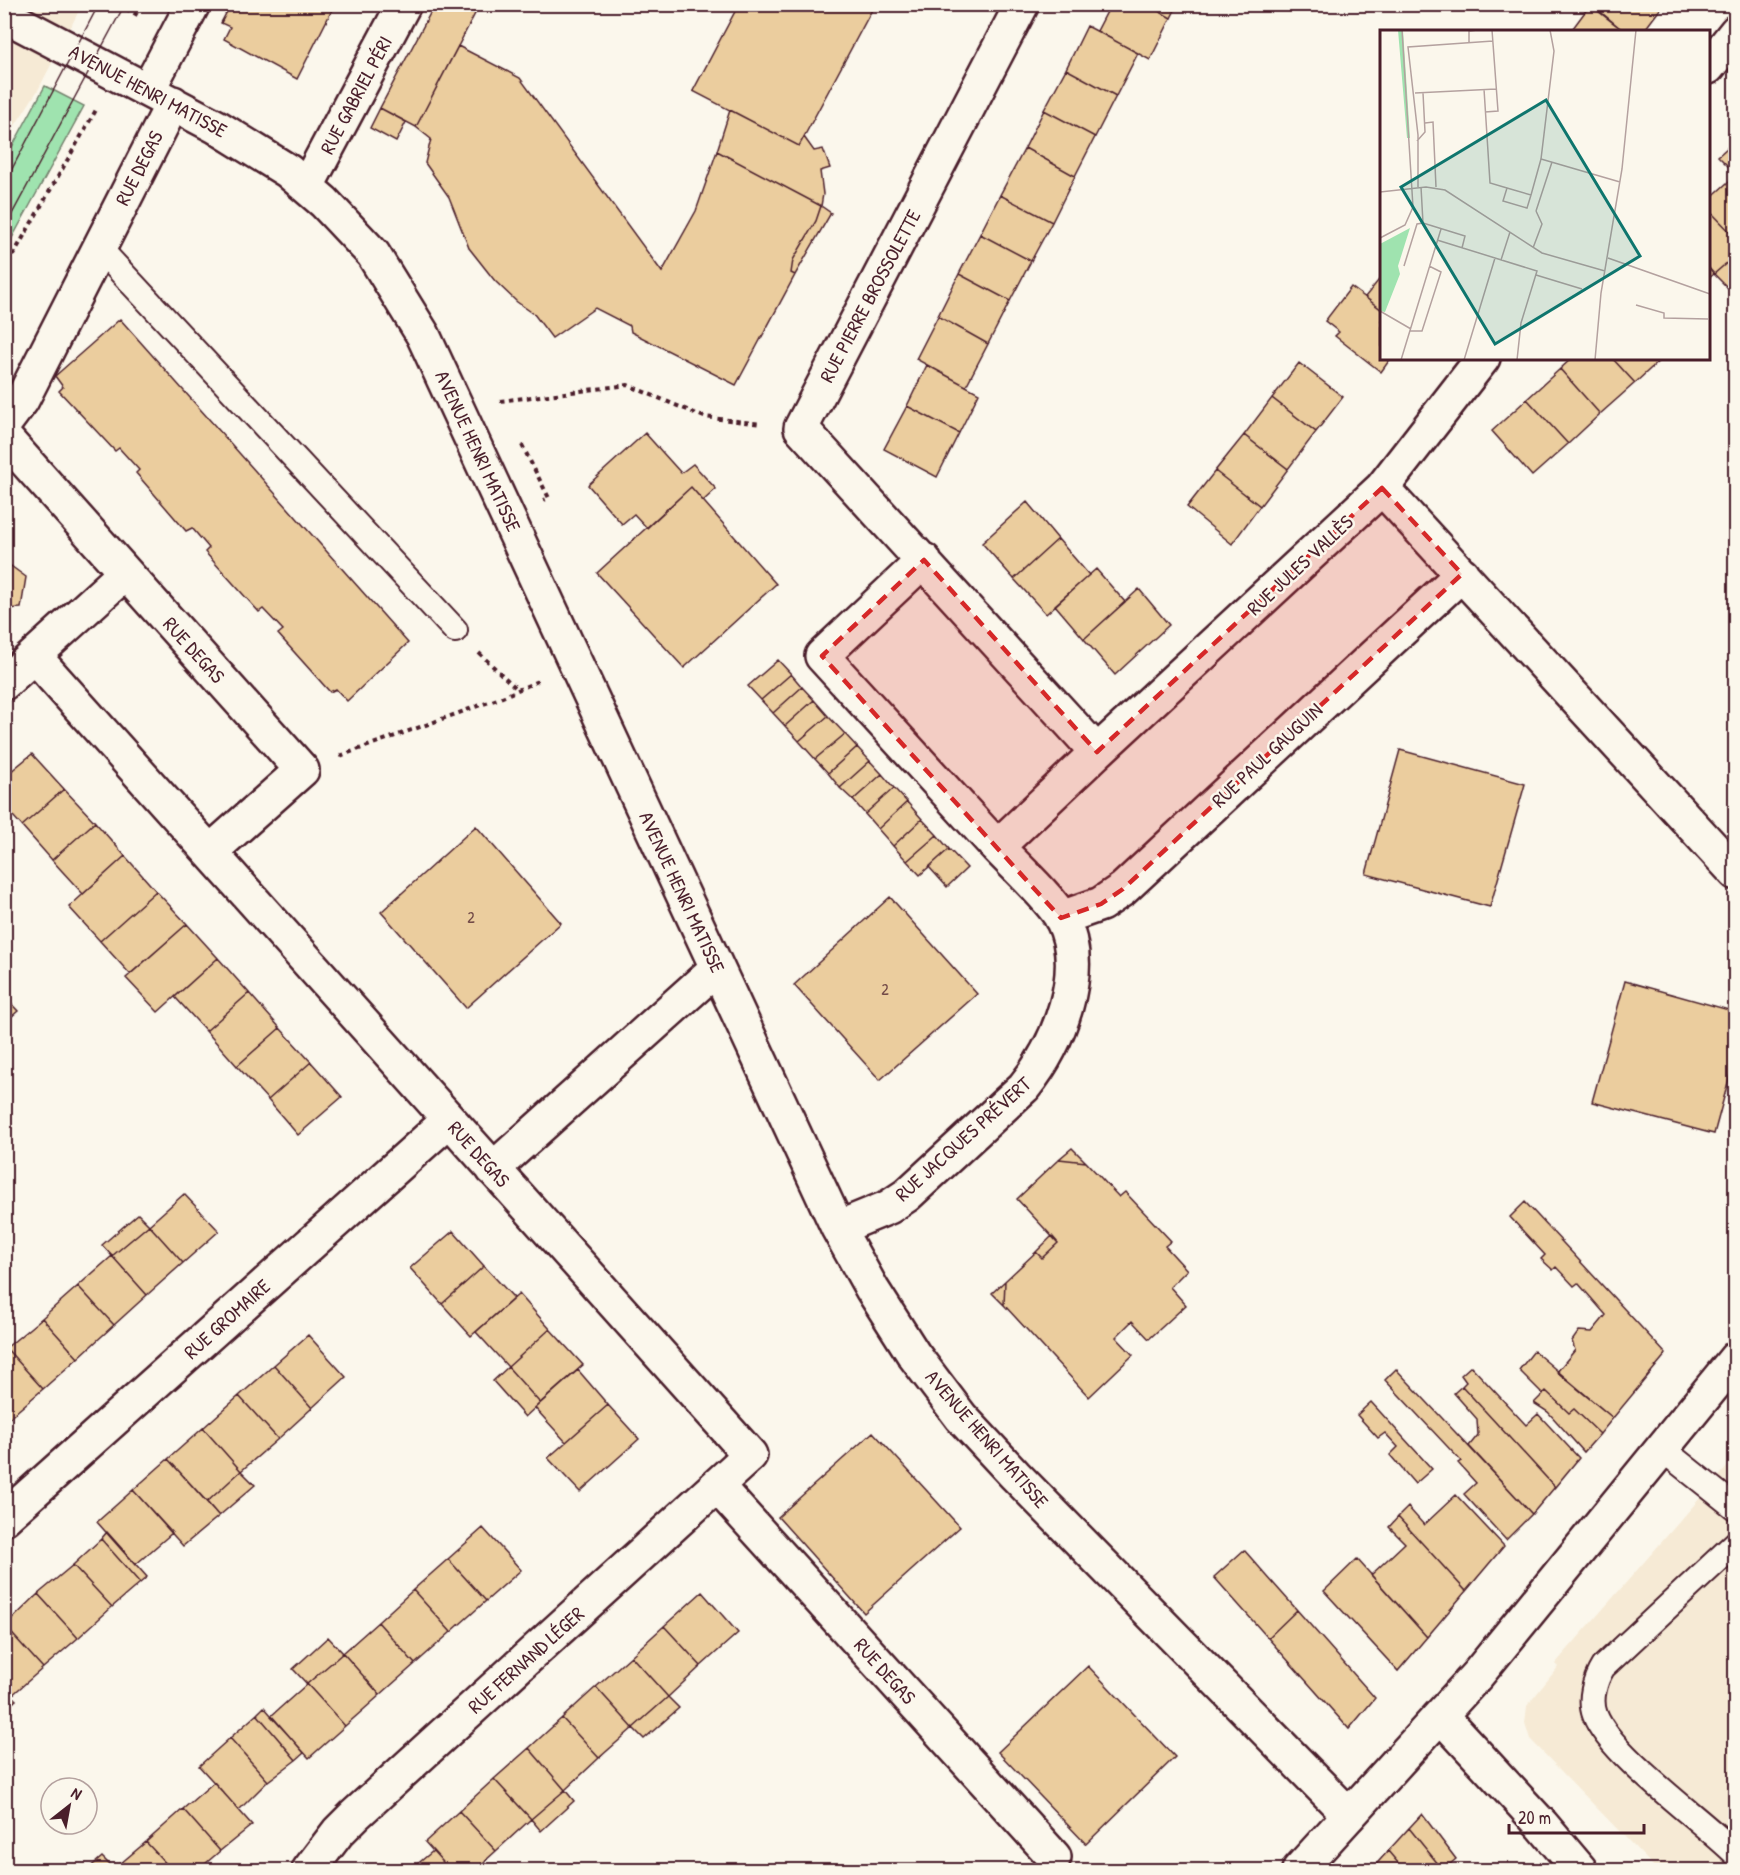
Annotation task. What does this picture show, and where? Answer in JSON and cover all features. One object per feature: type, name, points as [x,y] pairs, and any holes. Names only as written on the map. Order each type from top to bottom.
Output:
[{"type":"street","points":[[160,96],[193,4]]},
{"type":"street","name":"RUE GABRIEL PÉRI","points":[[307,186],[404,4]]},
{"type":"street","name":"RUE PIERRE BROSSOLETTE","points":[[801,428],[1022,4]]},
{"type":"street","name":"AVENUE HENRI MATISSE","points":[[4,15],[160,96],[255,149],[307,186],[373,254],[411,312],[509,516],[838,1228],[894,1324],[961,1417],[1023,1484],[1349,1815]]},
{"type":"street","points":[[1710,64],[1736,32]]},
{"type":"street","name":"RUE DEGAS","points":[[4,424],[21,400],[98,247],[160,96]]},
{"type":"street","name":"RUE JULES VALLÈS","points":[[1097,752],[1382,488],[1481,360]]},
{"type":"street","points":[[801,428],[1097,752],[997,847]]},
{"type":"street","name":"RUE DEGAS","points":[[4,437],[302,770]]},
{"type":"street","points":[[1382,488],[1736,873]]},
{"type":"street","points":[[924,560],[822,656],[1061,918]]},
{"type":"street","points":[[4,683],[125,573]]},
{"type":"street","name":"RUE PAUL GAUGUIN","points":[[1061,918],[1101,904],[1123,889],[1462,574]]},
{"type":"street","name":"RUE DEGAS","points":[[34,656],[750,1455]]},
{"type":"street","points":[[210,852],[302,770]]},
{"type":"street","name":"RUE JACQUES PRÉVERT","points":[[838,1228],[889,1207],[906,1194],[985,1124],[1024,1087],[1038,1069],[1059,1030],[1072,966],[1070,948],[1061,918]]},
{"type":"street","points":[[493,1170],[717,968]]},
{"type":"street","name":"RUE GROMAIRE","points":[[4,1518],[449,1120]]},
{"type":"street","points":[[1299,1870],[1442,1716],[1736,1358]]},
{"type":"street","name":"RUE FERNAND LÉGER","points":[[309,1870],[338,1832],[356,1815],[750,1455]]},
{"type":"street","name":"RUE DEGAS","points":[[717,1486],[1054,1857]]},
{"type":"street","points":[[1442,1716],[1580,1870]]},
{"type":"lane","points":[[98,247],[454,630]]},
{"type":"lane","points":[[1662,1449],[1736,1508]]},
{"type":"lane","points":[[1736,1544],[1603,1667],[1594,1682],[1594,1713],[1616,1745],[1736,1854]]},
{"type":"path","points":[[4,271],[149,12]]},
{"type":"path","points":[[504,409],[499,399],[628,386],[704,417],[801,428]]},
{"type":"path","points":[[509,516],[549,498],[519,439]]},
{"type":"path","points":[[454,630],[518,690]]},
{"type":"path","points":[[302,770],[518,690],[576,663]]},
{"type":"highlighted area","points":[[1382,488],[1462,574],[1123,889],[1101,904],[1061,918],[822,656],[924,560],[1097,752]]},
{"type":"shaded area","points":[[5,5],[82,5],[38,90],[5,141]]},
{"type":"shaded area","points":[[1735,1458],[1735,1870],[1657,1870],[1530,1739],[1525,1723],[1527,1706],[1558,1667],[1555,1664]]},
{"type":"green space","points":[[45,86],[84,106],[5,251],[5,160]]},
{"type":"building","points":[[231,4],[335,4],[297,79],[224,39],[230,27],[221,23]]},
{"type":"building","points":[[435,4],[480,4],[416,127],[380,108]]},
{"type":"building","points":[[739,4],[875,4],[799,146],[693,91]]},
{"type":"building","points":[[1111,4],[1146,4],[1171,18],[1150,60],[1097,31]]},
{"type":"building","points":[[1146,4],[1178,4],[1171,18]]},
{"type":"building","points":[[1591,4],[1664,4],[1644,30],[1623,30]]},
{"type":"building","points":[[1590,5],[1622,30],[1571,30]]},
{"type":"building","points":[[1087,26],[1138,53],[1116,96],[1066,69]]},
{"type":"building","points":[[458,46],[520,78],[662,272],[696,211],[717,151],[821,206],[816,221],[793,260],[791,273],[795,275],[736,385],[631,332],[630,326],[595,308],[552,338],[534,314],[517,302],[495,281],[469,248],[449,197],[425,163],[431,139],[416,127]]},
{"type":"building","points":[[1066,69],[1116,96],[1095,137],[1044,110]]},
{"type":"building","points":[[380,108],[406,122],[396,142],[370,128]]},
{"type":"building","points":[[730,110],[799,146],[804,137],[814,151],[823,149],[830,168],[820,171],[823,194],[821,206],[717,151]]},
{"type":"building","points":[[1044,110],[1095,137],[1075,176],[1025,148]]},
{"type":"building","points":[[1736,140],[1736,174],[1718,156]]},
{"type":"building","points":[[1025,148],[1075,176],[1052,222],[1000,195]]},
{"type":"building","points":[[1736,175],[1736,238],[1710,211],[1710,198]]},
{"type":"building","points":[[1000,195],[1052,222],[1031,261],[980,234]]},
{"type":"building","points":[[821,206],[831,213],[795,275],[791,273],[793,260],[816,221]]},
{"type":"building","points":[[1710,211],[1736,238],[1736,255],[1714,274],[1710,269]]},
{"type":"building","points":[[980,234],[1031,261],[1010,301],[959,274]]},
{"type":"building","points":[[1736,255],[1736,282],[1728,288],[1714,274]]},
{"type":"building","points":[[959,274],[1010,301],[988,344],[938,316]]},
{"type":"building","points":[[1380,278],[1380,308],[1365,297]]},
{"type":"building","points":[[1351,287],[1380,309],[1380,360],[1390,360],[1381,372],[1335,336],[1339,332],[1325,321]]},
{"type":"building","points":[[938,316],[988,344],[966,386],[916,359]]},
{"type":"building","points":[[120,319],[408,643],[347,701],[336,689],[330,692],[278,634],[283,630],[263,609],[259,612],[205,552],[209,548],[192,528],[186,531],[136,473],[139,470],[119,448],[115,451],[59,391],[63,387],[55,376]]},
{"type":"building","points":[[1570,360],[1614,360],[1635,383],[1600,414],[1560,369]]},
{"type":"building","points":[[1614,360],[1660,360],[1635,383]]},
{"type":"building","points":[[1299,363],[1343,397],[1316,432],[1272,398]]},
{"type":"building","points":[[927,365],[979,393],[959,433],[907,406]]},
{"type":"building","points":[[1560,369],[1600,414],[1568,444],[1527,399]]},
{"type":"building","points":[[1272,398],[1316,432],[1288,469],[1244,435]]},
{"type":"building","points":[[1527,399],[1568,444],[1532,476],[1492,431]]},
{"type":"building","points":[[907,406],[959,433],[937,477],[884,449]]},
{"type":"building","points":[[645,433],[681,473],[693,464],[716,489],[703,501],[691,487],[647,528],[634,514],[622,524],[588,485]]},
{"type":"building","points":[[1244,435],[1288,469],[1260,506],[1215,471]]},
{"type":"building","points":[[1215,471],[1260,506],[1232,544],[1187,507]]},
{"type":"building","points":[[691,487],[776,584],[684,668],[597,573]]},
{"type":"building","points":[[1027,502],[1058,539],[1014,579],[982,543]]},
{"type":"building","points":[[1058,539],[1089,575],[1046,614],[1014,579]]},
{"type":"building","points":[[4,561],[26,577],[21,608],[4,609]]},
{"type":"building","points":[[1096,569],[1125,602],[1084,639],[1055,605]]},
{"type":"building","points":[[1139,589],[1169,625],[1115,675],[1084,639]]},
{"type":"building","points":[[778,660],[791,674],[761,700],[748,686]]},
{"type":"building","points":[[791,674],[802,687],[773,713],[761,700]]},
{"type":"building","points":[[802,687],[814,700],[785,726],[773,713]]},
{"type":"building","points":[[814,700],[828,716],[799,741],[785,726]]},
{"type":"building","points":[[828,716],[845,734],[815,759],[799,741]]},
{"type":"building","points":[[845,734],[857,747],[828,773],[815,759]]},
{"type":"building","points":[[857,747],[870,761],[840,788],[828,773]]},
{"type":"building","points":[[1400,750],[1525,784],[1490,907],[1366,874]]},
{"type":"building","points":[[32,754],[64,789],[22,826],[4,806],[4,777]]},
{"type":"building","points":[[870,761],[882,774],[853,800],[840,788]]},
{"type":"building","points":[[882,774],[894,788],[865,814],[853,800]]},
{"type":"building","points":[[894,788],[907,802],[878,829],[865,814]]},
{"type":"building","points":[[64,789],[95,822],[52,860],[22,826]]},
{"type":"building","points":[[907,802],[922,819],[893,846],[878,829]]},
{"type":"building","points":[[922,819],[937,835],[907,861],[893,846]]},
{"type":"building","points":[[95,822],[125,856],[83,894],[52,860]]},
{"type":"building","points":[[476,826],[561,923],[466,1008],[381,912]]},
{"type":"building","points":[[937,835],[949,849],[920,875],[907,861]]},
{"type":"building","points":[[949,849],[967,868],[947,887],[929,867]]},
{"type":"building","points":[[125,856],[156,891],[100,941],[69,907]]},
{"type":"building","points":[[156,891],[187,924],[130,974],[100,941]]},
{"type":"building","points":[[890,897],[977,994],[880,1080],[794,985]]},
{"type":"building","points":[[187,924],[218,958],[158,1012],[126,978]]},
{"type":"building","points":[[218,958],[249,993],[206,1031],[175,997]]},
{"type":"building","points":[[1625,981],[1736,1012],[1736,1053],[1714,1134],[1592,1102]]},
{"type":"building","points":[[249,993],[280,1028],[237,1066],[206,1031]]},
{"type":"building","points":[[4,996],[18,1011],[4,1023]]},
{"type":"building","points":[[280,1028],[311,1062],[268,1100],[237,1066]]},
{"type":"building","points":[[311,1062],[342,1097],[298,1135],[268,1100]]},
{"type":"building","points":[[1072,1148],[1086,1162],[1059,1159]]},
{"type":"building","points":[[1059,1159],[1086,1162],[1119,1197],[1125,1192],[1171,1241],[1165,1246],[1187,1270],[1170,1287],[1186,1305],[1149,1339],[1132,1321],[1116,1337],[1133,1355],[1089,1397],[1004,1305],[1005,1281],[1036,1252],[1042,1258],[1058,1243],[1017,1199]]},
{"type":"building","points":[[184,1194],[219,1231],[183,1263],[149,1225]]},
{"type":"building","points":[[1525,1202],[1666,1354],[1613,1418],[1557,1372],[1575,1350],[1572,1341],[1579,1331],[1592,1332],[1606,1315],[1578,1283],[1574,1286],[1556,1267],[1553,1270],[1541,1259],[1545,1255],[1510,1217]]},
{"type":"building","points":[[138,1214],[149,1225],[112,1256],[102,1245]]},
{"type":"building","points":[[149,1225],[183,1263],[147,1295],[112,1256]]},
{"type":"building","points":[[453,1231],[484,1266],[442,1304],[410,1268]]},
{"type":"building","points":[[1052,1236],[1058,1243],[1042,1258],[1036,1252]]},
{"type":"building","points":[[112,1256],[147,1295],[114,1325],[78,1286]]},
{"type":"building","points":[[484,1266],[514,1298],[471,1336],[442,1304]]},
{"type":"building","points":[[1005,1281],[1004,1305],[992,1293]]},
{"type":"building","points":[[78,1286],[114,1325],[78,1358],[42,1318]]},
{"type":"building","points":[[519,1294],[550,1329],[508,1367],[476,1332]]},
{"type":"building","points":[[42,1318],[78,1358],[43,1389],[6,1348]]},
{"type":"building","points":[[550,1329],[583,1365],[540,1403],[508,1367]]},
{"type":"building","points":[[308,1335],[346,1377],[312,1408],[274,1365]]},
{"type":"building","points":[[6,1348],[43,1389],[7,1420],[4,1417]]},
{"type":"building","points":[[1534,1351],[1613,1418],[1600,1434],[1574,1409],[1569,1413],[1546,1391],[1543,1394],[1519,1370]]},
{"type":"building","points":[[274,1365],[312,1408],[278,1439],[239,1396]]},
{"type":"building","points":[[1471,1366],[1526,1425],[1538,1414],[1579,1458],[1555,1487],[1462,1386],[1466,1382],[1461,1375]]},
{"type":"building","points":[[508,1367],[540,1403],[525,1417],[493,1381]]},
{"type":"building","points":[[1396,1369],[1532,1514],[1506,1540],[1464,1494],[1476,1483],[1458,1463],[1461,1461],[1385,1380]]},
{"type":"building","points":[[578,1370],[608,1405],[566,1442],[535,1408]]},
{"type":"building","points":[[1462,1386],[1555,1487],[1532,1514],[1469,1446],[1478,1435],[1477,1419],[1454,1393]]},
{"type":"building","points":[[1546,1391],[1569,1413],[1574,1409],[1600,1434],[1584,1452],[1548,1412],[1534,1403]]},
{"type":"building","points":[[239,1396],[278,1439],[241,1471],[203,1428]]},
{"type":"building","points":[[1371,1402],[1432,1469],[1415,1484],[1390,1455],[1398,1447],[1385,1433],[1378,1438],[1357,1415]]},
{"type":"building","points":[[608,1405],[639,1439],[580,1492],[548,1458]]},
{"type":"building","points":[[203,1428],[241,1471],[207,1502],[168,1459]]},
{"type":"building","points":[[873,1432],[960,1527],[864,1613],[778,1517]]},
{"type":"building","points":[[168,1459],[219,1516],[183,1546],[133,1490]]},
{"type":"building","points":[[241,1471],[255,1485],[219,1516],[207,1502]]},
{"type":"building","points":[[133,1490],[172,1533],[135,1565],[97,1522]]},
{"type":"building","points":[[1456,1495],[1504,1546],[1466,1591],[1398,1517],[1408,1507],[1424,1525]]},
{"type":"building","points":[[1398,1517],[1466,1591],[1427,1637],[1371,1575],[1405,1543],[1389,1527]]},
{"type":"building","points":[[483,1528],[521,1570],[486,1601],[448,1559]]},
{"type":"building","points":[[107,1532],[147,1577],[140,1583],[101,1539]]},
{"type":"building","points":[[101,1539],[140,1583],[112,1607],[73,1565]]},
{"type":"building","points":[[1244,1550],[1297,1610],[1268,1638],[1214,1577]]},
{"type":"building","points":[[448,1559],[486,1601],[451,1632],[413,1590]]},
{"type":"building","points":[[1357,1559],[1427,1637],[1398,1671],[1324,1591]]},
{"type":"building","points":[[73,1565],[112,1607],[78,1638],[38,1594]]},
{"type":"building","points":[[413,1590],[451,1632],[415,1664],[378,1622]]},
{"type":"building","points":[[702,1592],[738,1633],[701,1666],[664,1626]]},
{"type":"building","points":[[38,1594],[78,1638],[43,1668],[5,1626]]},
{"type":"building","points":[[1297,1610],[1375,1698],[1349,1729],[1268,1638]]},
{"type":"building","points":[[378,1622],[415,1664],[380,1695],[343,1653]]},
{"type":"building","points":[[5,1626],[43,1668],[11,1696],[4,1688]]},
{"type":"building","points":[[664,1626],[701,1666],[668,1697],[631,1656]]},
{"type":"building","points":[[328,1637],[343,1653],[307,1684],[293,1669]]},
{"type":"building","points":[[343,1653],[380,1695],[345,1726],[307,1684]]},
{"type":"building","points":[[631,1656],[668,1697],[633,1728],[596,1687]]},
{"type":"building","points":[[1088,1666],[1175,1757],[1086,1844],[998,1752]]},
{"type":"building","points":[[307,1684],[345,1726],[309,1758],[271,1716]]},
{"type":"building","points":[[596,1687],[633,1728],[599,1758],[562,1718]]},
{"type":"building","points":[[4,1688],[16,1700],[4,1711]]},
{"type":"building","points":[[668,1697],[679,1708],[644,1739],[633,1728]]},
{"type":"building","points":[[264,1707],[304,1753],[296,1760],[257,1714]]},
{"type":"building","points":[[257,1714],[296,1760],[268,1781],[230,1738]]},
{"type":"building","points":[[562,1718],[599,1758],[565,1790],[529,1748]]},
{"type":"building","points":[[230,1738],[268,1781],[239,1810],[199,1766]]},
{"type":"building","points":[[529,1748],[565,1790],[531,1819],[494,1779]]},
{"type":"building","points":[[494,1779],[531,1819],[496,1851],[459,1811]]},
{"type":"building","points":[[214,1782],[252,1825],[220,1851],[183,1809]]},
{"type":"building","points":[[565,1790],[574,1801],[541,1831],[531,1819]]},
{"type":"building","points":[[183,1809],[220,1851],[198,1870],[172,1870],[146,1842]]},
{"type":"building","points":[[459,1811],[496,1851],[475,1870],[450,1870],[425,1842]]},
{"type":"building","points":[[1422,1814],[1456,1859],[1443,1870],[1409,1828]]},
{"type":"building","points":[[1409,1828],[1443,1870],[1404,1870],[1388,1851]]},
{"type":"building","points":[[146,1842],[172,1870],[114,1869]]},
{"type":"building","points":[[433,1851],[450,1870],[414,1870],[417,1868],[415,1866]]},
{"type":"building","points":[[1388,1851],[1404,1870],[1371,1870]]},
{"type":"building","points":[[102,1857],[115,1870],[87,1870]]},
{"type":"tram line","points":[[4,184],[99,4]]},
{"type":"tram line","points":[[4,229],[125,4]]}]
